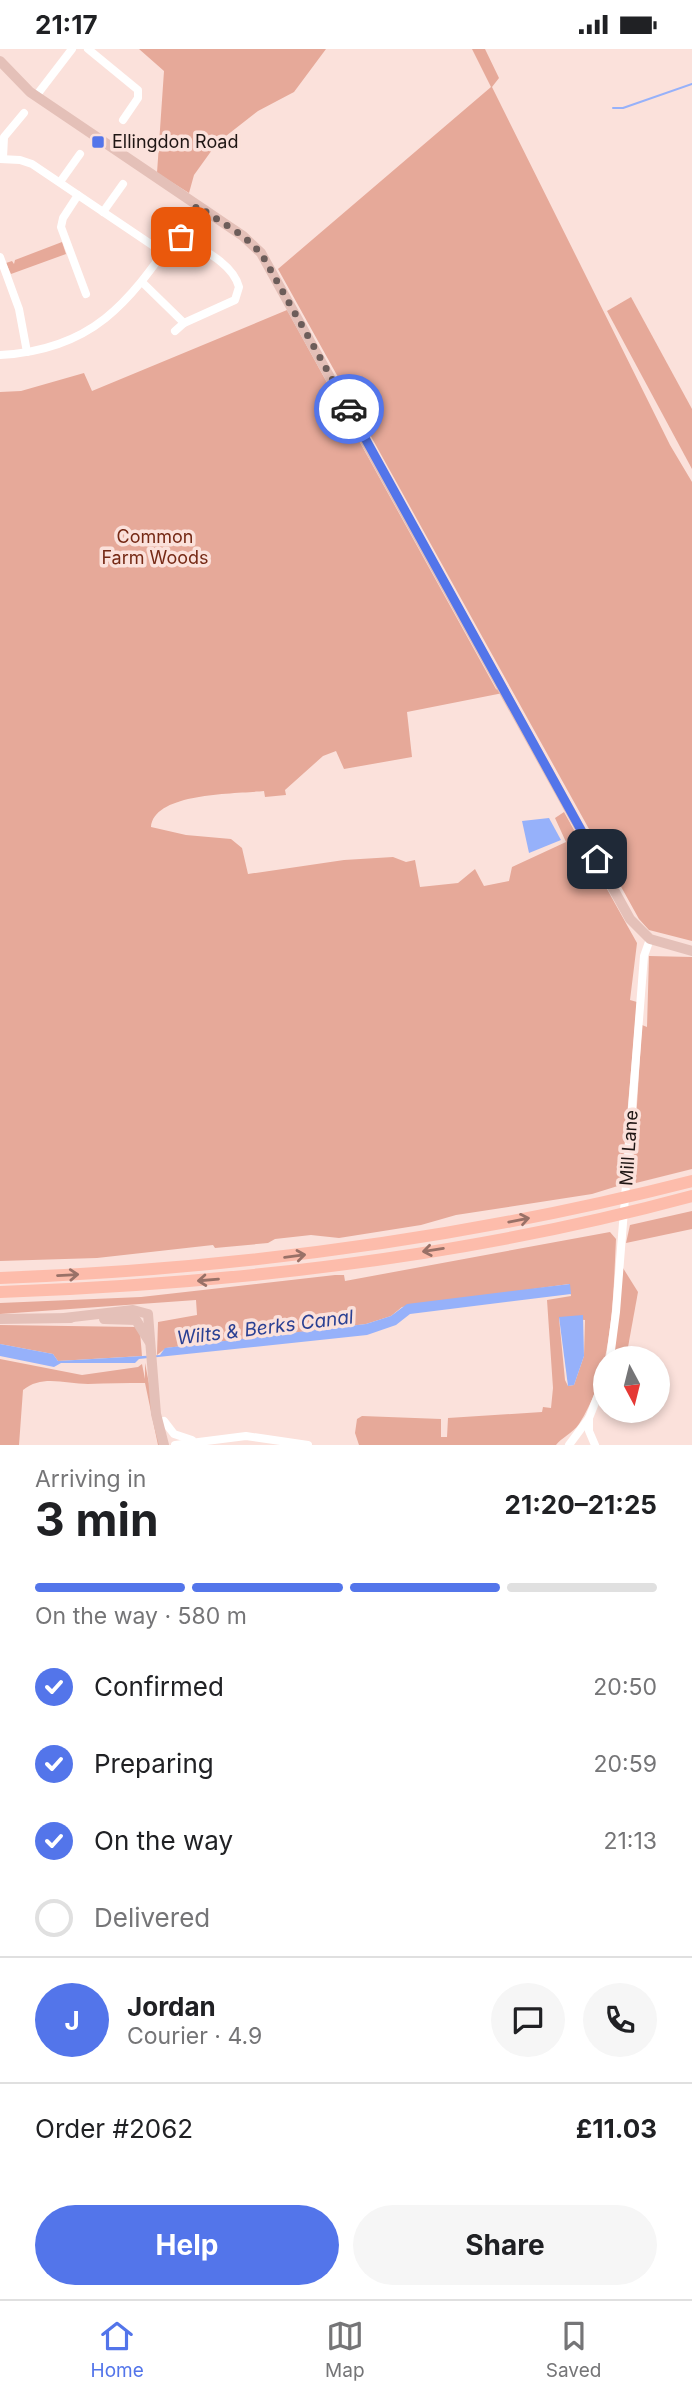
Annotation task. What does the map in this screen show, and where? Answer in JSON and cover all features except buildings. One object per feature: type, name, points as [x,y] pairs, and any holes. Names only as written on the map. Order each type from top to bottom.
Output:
[{"type":"highway","points":[[0,1278],[149,1271],[360,1248],[557,1212],[692,1181]]},
{"type":"highway","points":[[0,1292],[147,1285],[361,1262],[544,1229],[692,1196]]},
{"type":"main road","points":[[0,61],[36,96],[243,236],[268,263],[626,911],[636,927],[650,939],[692,951]]},
{"type":"main road","points":[[64,1318],[81,1314],[143,1311],[150,1318],[149,1341],[157,1422],[164,1445]]},
{"type":"main road","points":[[0,1319],[134,1320],[142,1326],[149,1341]]},
{"type":"main road","points":[[157,1406],[173,1445]]},
{"type":"street","points":[[36,96],[72,49]]},
{"type":"street","points":[[88,49],[138,90],[138,98],[123,120]]},
{"type":"street","points":[[24,113],[4,137],[2,159],[32,164],[164,253]]},
{"type":"street","points":[[60,183],[80,154]]},
{"type":"street","points":[[103,212],[123,184]]},
{"type":"street","points":[[78,195],[63,218],[61,227],[86,294]]},
{"type":"street","points":[[0,355],[27,352],[86,331],[122,306],[143,283],[197,206]]},
{"type":"street","points":[[175,331],[184,323],[231,303],[238,295],[239,287],[234,276],[221,263],[177,235]]},
{"type":"street","points":[[0,257],[19,309],[27,352]]},
{"type":"street","points":[[143,283],[184,323]]},
{"type":"street","name":"Mill Lane","points":[[611,1346],[644,956],[650,939]]},
{"type":"street","points":[[568,1444],[589,1418],[593,1408]]},
{"type":"street","points":[[589,1418],[593,1440]]},
{"type":"street","points":[[164,1421],[174,1434],[193,1443]]},
{"type":"street","points":[[577,1434],[603,1445]]},
{"type":"street","points":[[173,1445],[257,1436],[308,1445]]},
{"type":"green space","points":[[139,49],[326,49],[294,92],[258,111],[217,143],[194,175],[189,193],[157,173],[164,71]]},
{"type":"green space","points":[[472,49],[485,49],[499,78],[492,87],[670,445],[692,482],[692,941],[649,930],[639,919],[278,269],[491,87]]},
{"type":"green space","points":[[62,242],[66,254],[11,274],[6,263],[12,261],[14,264],[15,260]]},
{"type":"green space","points":[[631,297],[692,409],[692,469],[607,311]]},
{"type":"green space","name":"Common Farm Woods","points":[[287,310],[496,689],[503,693],[407,712],[412,757],[344,769],[336,751],[323,756],[285,790],[286,795],[265,797],[264,791],[217,794],[181,801],[166,807],[156,816],[151,827],[186,835],[231,839],[242,848],[248,874],[344,860],[393,857],[406,862],[415,860],[420,887],[458,883],[475,869],[484,886],[509,881],[512,867],[566,842],[555,818],[564,812],[637,943],[630,1000],[637,1002],[621,1185],[592,1194],[456,1215],[421,1225],[339,1238],[311,1235],[275,1239],[268,1243],[215,1248],[213,1245],[97,1258],[0,1261],[0,392],[21,391],[84,373],[92,391]]},
{"type":"green space","points":[[649,956],[692,957],[692,1169],[632,1184],[642,1025],[647,1027]]},
{"type":"green space","points":[[692,1211],[692,1229],[626,1243],[630,1225]]},
{"type":"green space","points":[[610,1232],[616,1239],[609,1335],[607,1346],[593,1346],[593,1397],[579,1424],[556,1445],[359,1445],[355,1433],[357,1419],[362,1416],[441,1419],[441,1437],[447,1437],[448,1418],[542,1412],[543,1407],[551,1408],[553,1388],[547,1300],[571,1296],[569,1284],[402,1307],[391,1316],[366,1324],[166,1348],[157,1355],[158,1322],[197,1315],[196,1300],[0,1314],[0,1303],[141,1297],[344,1275],[345,1281]],"holes":[[[559,1318],[585,1320],[584,1356],[574,1385],[568,1386],[565,1380]]]},
{"type":"green space","points":[[623,1268],[638,1292],[628,1346],[614,1346]]},
{"type":"green space","points":[[0,1325],[136,1327],[140,1332],[142,1356],[58,1361],[53,1354],[0,1344]]},
{"type":"green space","points":[[0,1359],[82,1375],[138,1367],[142,1364],[145,1379],[145,1363],[161,1445],[158,1445],[145,1383],[88,1384],[46,1381],[30,1385],[23,1390],[19,1445],[0,1445]]},
{"type":"water","points":[[549,818],[561,840],[529,853],[522,821]]},
{"type":"water","points":[[570,1284],[571,1294],[410,1314],[396,1325],[367,1335],[139,1359],[135,1363],[61,1363],[54,1367],[0,1356],[0,1344],[53,1354],[58,1361],[160,1355],[165,1348],[366,1324],[391,1316],[407,1304]]},
{"type":"water","points":[[583,1315],[584,1356],[574,1385],[568,1386],[559,1317]]},
{"type":"waterway","points":[[613,108],[623,108],[692,84]]},
{"type":"way so far","points":[[181,237],[177,235],[197,206],[257,248],[268,263],[349,409]]},
{"type":"place","name":"Ellingdon Road","points":[[98,142]]},
{"type":"route","points":[[349,409],[597,859]]},
{"type":"water label","name":"Wilts & Berks Canal","points":[[265,1327]]}]
